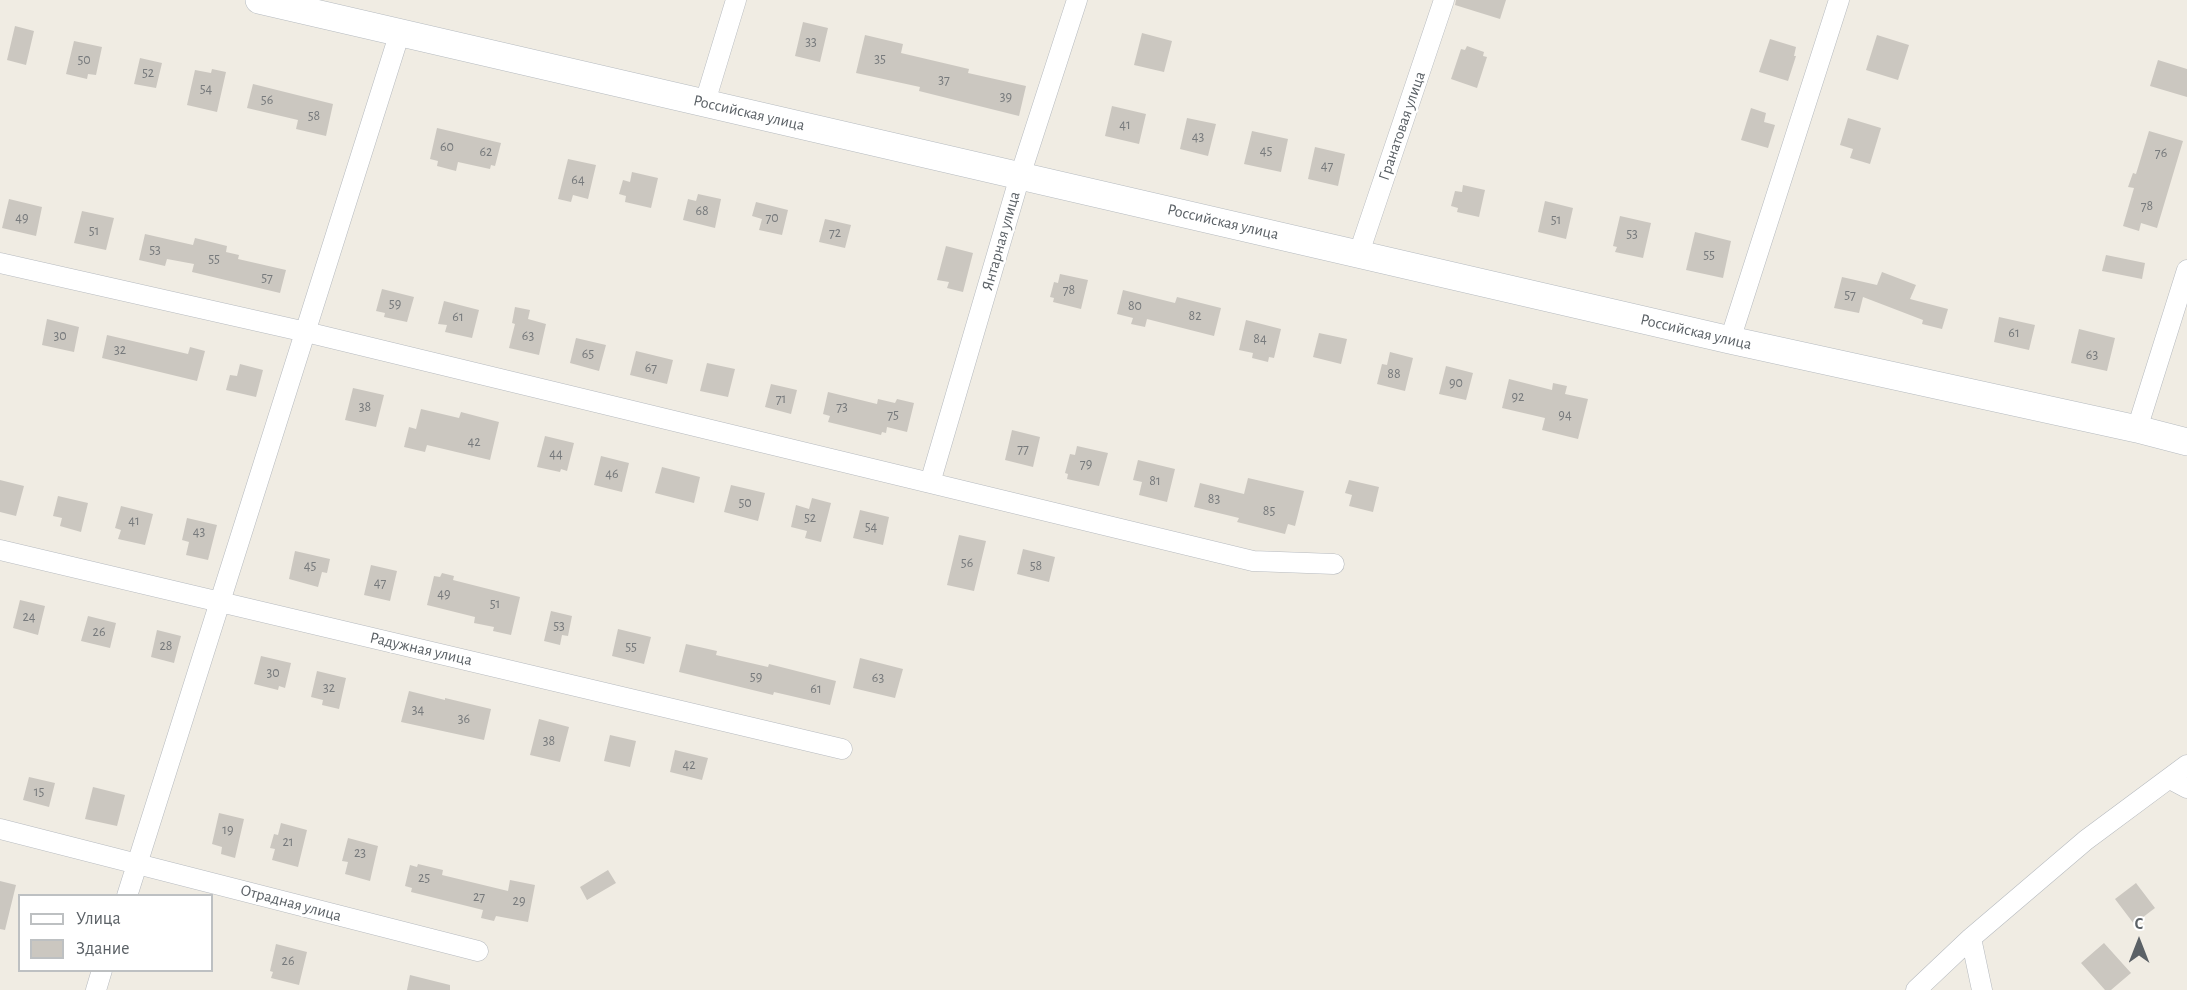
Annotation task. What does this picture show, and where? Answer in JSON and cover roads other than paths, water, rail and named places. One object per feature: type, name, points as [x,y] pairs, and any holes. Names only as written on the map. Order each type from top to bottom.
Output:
[{"type":"main road","name":"Российская улица","points":[[259,0],[1730,340],[2187,442]]},
{"type":"street","points":[[705,102],[736,0]]},
{"type":"street","name":"Янтарная улица","points":[[930,483],[1020,176],[1077,0]]},
{"type":"street","name":"Гранатовая улица","points":[[1359,253],[1444,0]]},
{"type":"street","points":[[1730,340],[1839,0]]},
{"type":"street","points":[[128,894],[400,32]]},
{"type":"street","points":[[0,263],[306,332],[1253,561],[1334,564]]},
{"type":"street","points":[[2137,429],[2187,270]]},
{"type":"street","name":"Радужная улица","points":[[0,550],[842,749]]},
{"type":"street","points":[[1917,990],[1971,938],[2086,840],[2187,765]]},
{"type":"street","points":[[2170,779],[2187,788]]},
{"type":"street","name":"Отрадная улица","points":[[0,829],[478,951]]},
{"type":"street","points":[[1971,938],[1982,990]]},
{"type":"street","points":[[96,990],[101,972]]}]
